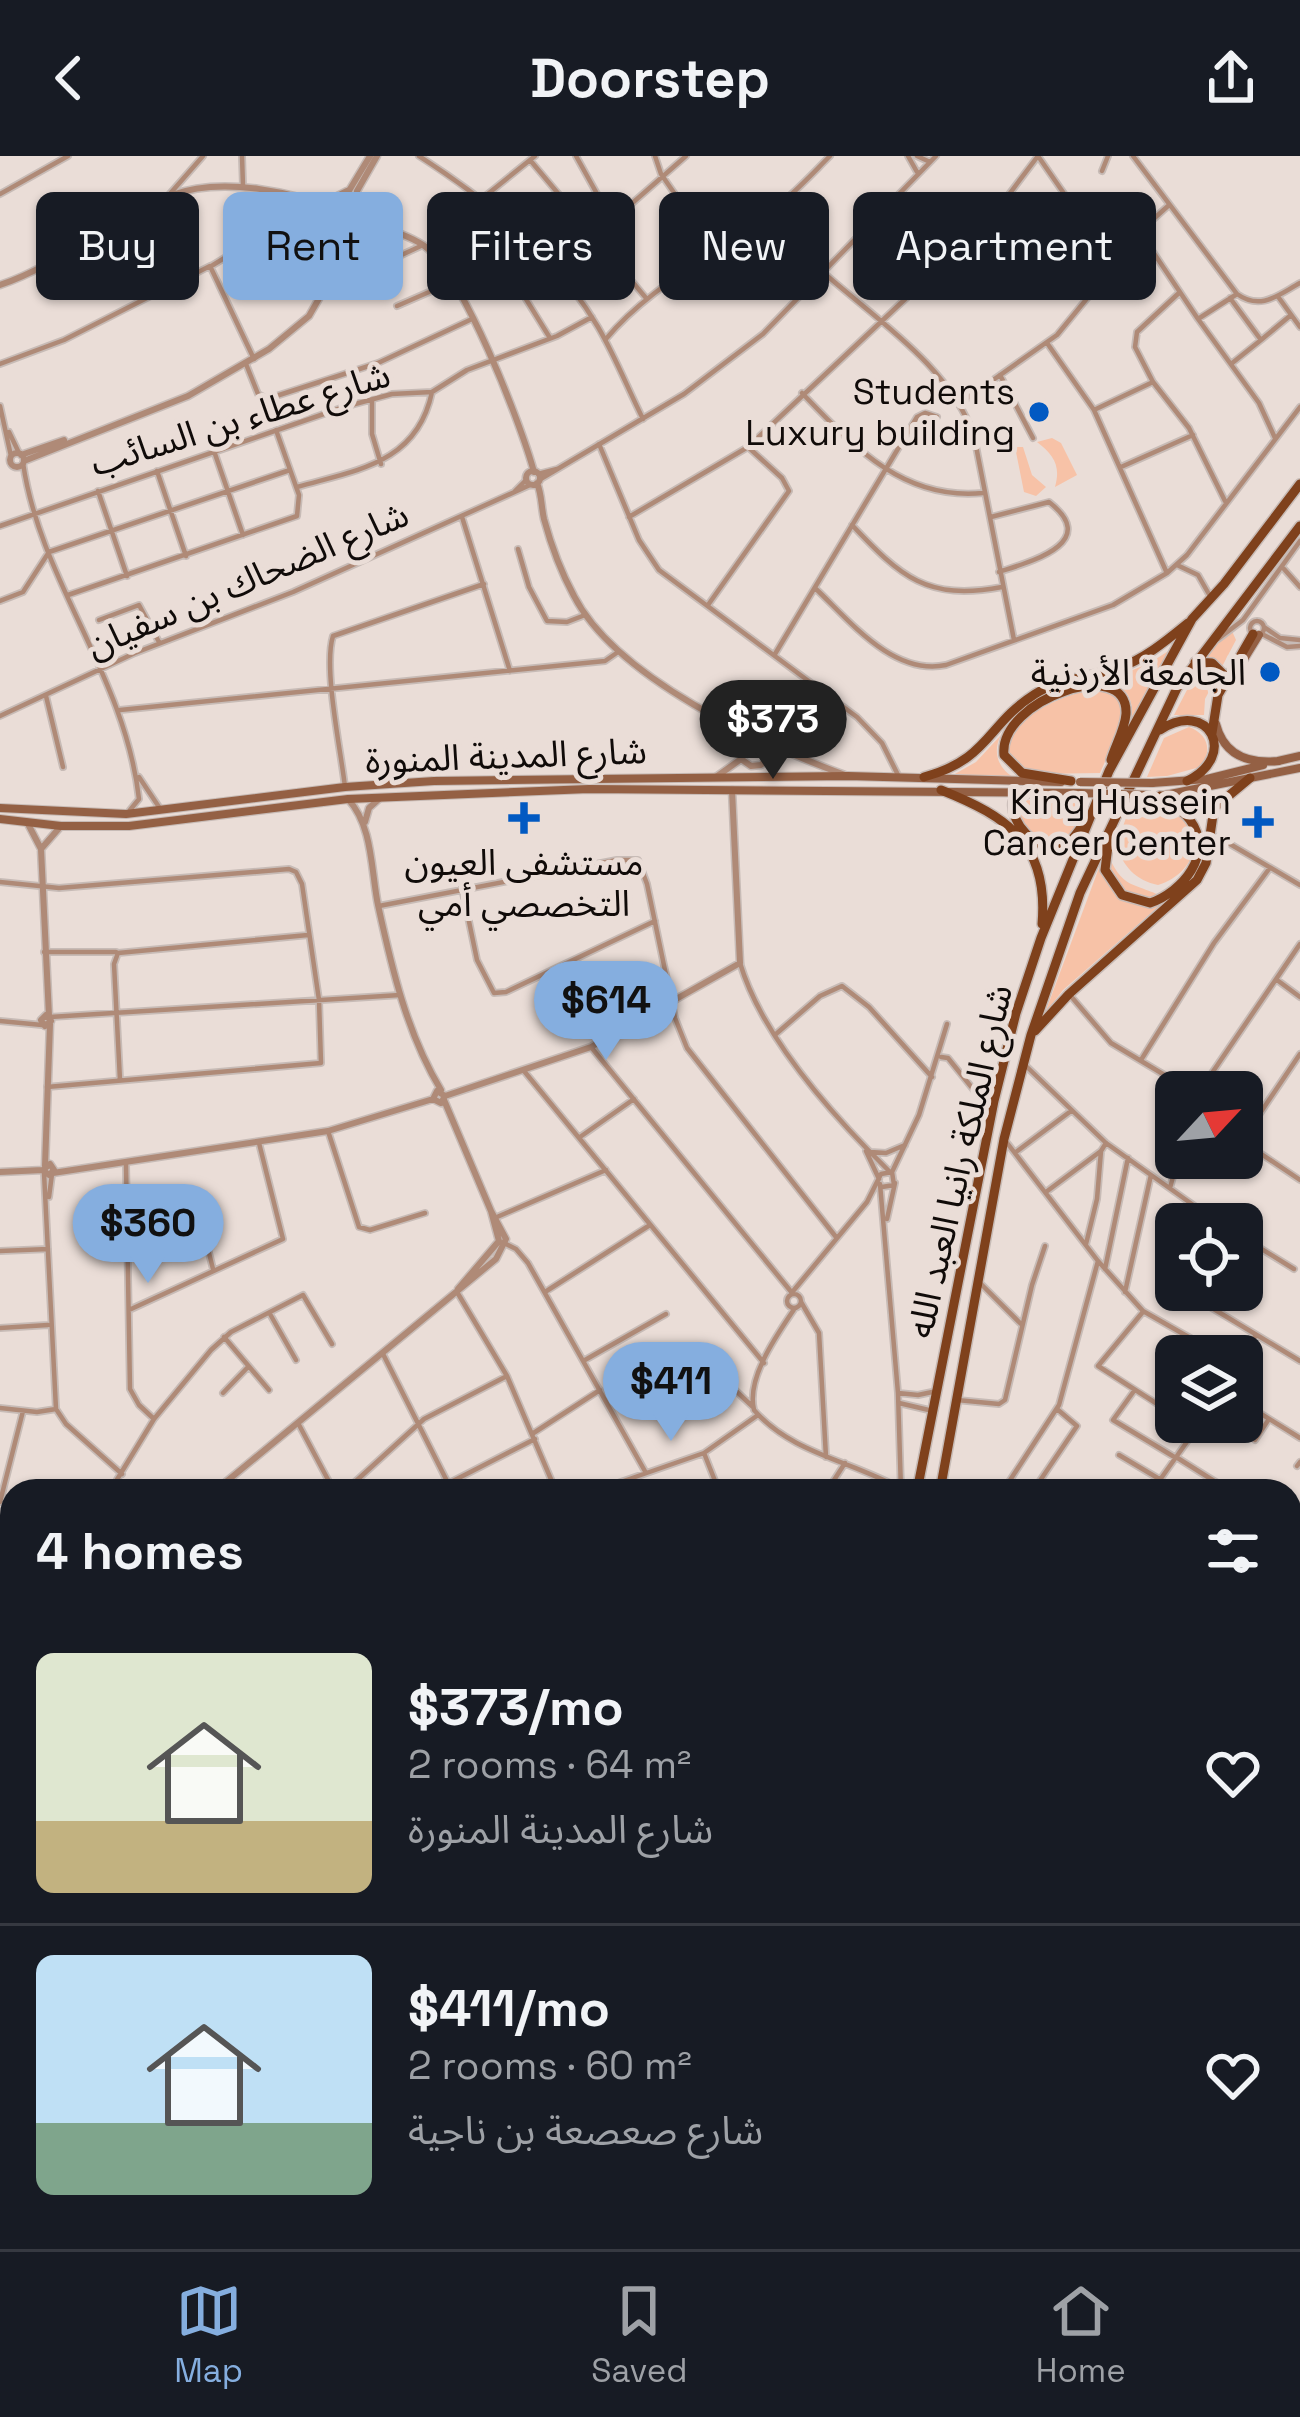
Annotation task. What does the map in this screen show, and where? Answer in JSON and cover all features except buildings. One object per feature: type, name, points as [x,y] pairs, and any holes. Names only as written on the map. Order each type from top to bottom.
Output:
[{"type":"main road","name":"شارع الملكة رانيا العبد الله","points":[[919,1479],[994,1101],[1041,938],[1109,771],[1192,619],[1300,484]]},
{"type":"main road","name":"شارع الملكة رانيا العبد الله","points":[[942,1479],[1004,1139],[1031,1035],[1080,893],[1177,688],[1300,526]]},
{"type":"main road","points":[[923,777],[970,758],[1031,697],[1058,682],[1119,668],[1140,658],[1192,619]]},
{"type":"main road","points":[[1187,781],[1211,765],[1214,711],[1227,678],[1258,630]]},
{"type":"main road","points":[[1258,630],[1222,696],[1216,727],[1223,744],[1234,754],[1253,761],[1300,762]]},
{"type":"main road","points":[[1195,662],[1212,663],[1227,678]]},
{"type":"main road","points":[[1109,771],[1126,715],[1116,692],[1102,686],[1071,688],[1046,699],[1006,736],[1003,750],[1022,773],[1077,786],[1156,795],[1289,770],[1300,762]]},
{"type":"main road","points":[[1156,733],[1188,718],[1204,724],[1213,739]]},
{"type":"main road","points":[[1077,786],[1187,781],[1279,760]]},
{"type":"main road","name":"شارع المدينة المنورة","points":[[2,808],[126,814],[345,787],[457,781],[848,776],[1077,786]]},
{"type":"main road","points":[[1031,1035],[1069,994],[1197,880],[1206,863],[1214,808],[1250,778]]},
{"type":"main road","name":"شارع المدينة المنورة","points":[[3,820],[129,826],[348,799],[589,789],[1029,792],[1077,786]]},
{"type":"main road","points":[[941,790],[982,808],[1030,848],[1043,888],[1041,938]]},
{"type":"main road","points":[[1029,792],[1012,802],[1011,812],[1016,823],[1043,844],[1069,843],[1089,817]]},
{"type":"main road","points":[[1112,823],[1105,856],[1108,880],[1129,900],[1160,899],[1188,877],[1199,855],[1199,841],[1188,818],[1156,795]]},
{"type":"street","points":[[0,194],[66,156]]},
{"type":"street","points":[[172,192],[203,156]]},
{"type":"street","points":[[242,156],[243,188]]},
{"type":"street","points":[[349,192],[373,156]]},
{"type":"street","points":[[357,192],[373,156]]},
{"type":"street","points":[[419,156],[474,192]]},
{"type":"street","points":[[576,156],[596,192]]},
{"type":"street","points":[[655,156],[673,192]]},
{"type":"street","points":[[635,198],[685,156]]},
{"type":"street","points":[[792,192],[830,156]]},
{"type":"street","points":[[908,156],[918,174]]},
{"type":"street","points":[[917,156],[930,162]]},
{"type":"street","name":"شارع الضحاك بن سفيان","points":[[829,266],[936,156]]},
{"type":"street","points":[[1009,192],[1038,156],[1062,192]]},
{"type":"street","points":[[1102,171],[1108,156]]},
{"type":"street","points":[[1133,156],[1261,340]]},
{"type":"street","points":[[490,192],[533,158],[559,192]]},
{"type":"street","points":[[187,192],[243,188],[262,192]]},
{"type":"street","points":[[344,192],[350,189]]},
{"type":"street","points":[[1156,218],[1168,206]]},
{"type":"street","points":[[403,237],[427,250]]},
{"type":"street","points":[[403,254],[423,245]]},
{"type":"street","points":[[1156,256],[1259,403],[1275,438]]},
{"type":"street","points":[[0,364],[64,340],[223,258]]},
{"type":"street","points":[[211,266],[259,394],[267,398],[378,363],[472,319]]},
{"type":"street","points":[[0,285],[36,269]]},
{"type":"street","points":[[829,277],[929,368],[959,404],[974,436],[1014,640]]},
{"type":"street","points":[[1198,319],[1234,296],[1260,303],[1300,283]]},
{"type":"street","points":[[635,286],[646,299]]},
{"type":"street","points":[[605,340],[659,289]]},
{"type":"street","points":[[1180,292],[1135,336],[1135,346],[1153,382],[1193,435],[1225,501]]},
{"type":"street","points":[[397,306],[427,293]]},
{"type":"street","points":[[1277,296],[1300,327]]},
{"type":"street","points":[[0,465],[188,396],[250,362],[304,321],[318,300]]},
{"type":"street","points":[[462,300],[494,361],[560,565],[585,615],[620,650],[728,726],[848,776]]},
{"type":"street","points":[[526,300],[550,338]]},
{"type":"street","points":[[579,300],[605,340],[643,419]]},
{"type":"street","name":"شارع الضحاك بن سفيان","points":[[0,716],[159,643],[306,586],[557,469],[684,394],[763,334],[796,300]]},
{"type":"street","points":[[629,517],[748,447],[904,300]]},
{"type":"street","points":[[959,404],[1047,343],[1089,300]]},
{"type":"street","points":[[1229,365],[1292,315]]},
{"type":"street","name":"شارع عطاء بن السائب","points":[[0,526],[372,400],[432,392],[467,370],[592,317]]},
{"type":"street","points":[[1047,343],[1094,410],[1167,573]]},
{"type":"street","points":[[1000,375],[1033,438]]},
{"type":"street","points":[[1094,410],[1153,382]]},
{"type":"street","points":[[296,488],[381,464],[394,455],[413,431],[432,392]]},
{"type":"street","points":[[802,393],[840,432],[886,468],[933,492],[984,493]]},
{"type":"street","points":[[372,400],[372,434],[381,464]]},
{"type":"street","points":[[0,406],[50,552],[120,710],[139,799],[126,814]]},
{"type":"street","points":[[816,589],[872,640],[913,664],[937,667],[1102,609],[1167,573],[1186,555],[1300,407]]},
{"type":"street","points":[[775,654],[917,417],[925,413],[937,417]]},
{"type":"street","points":[[68,595],[294,518],[301,509],[276,430]]},
{"type":"street","points":[[1119,468],[1193,435]]},
{"type":"street","points":[[599,444],[648,557],[659,570],[865,724],[882,743],[899,777]]},
{"type":"street","points":[[708,605],[789,491],[782,478],[748,447]]},
{"type":"street","points":[[214,451],[243,535]]},
{"type":"street","points":[[0,601],[23,592],[50,552],[289,470]]},
{"type":"street","points":[[157,471],[185,556]]},
{"type":"street","points":[[98,490],[128,576]]},
{"type":"street","points":[[989,518],[1049,502],[1066,525],[1059,549],[999,572]]},
{"type":"street","points":[[461,514],[510,671]]},
{"type":"street","points":[[852,525],[893,567],[918,583],[954,592],[1002,587]]},
{"type":"street","points":[[1213,642],[1232,630],[1253,606],[1300,541]]},
{"type":"street","points":[[518,549],[529,587],[547,621],[567,622],[585,615]]},
{"type":"street","points":[[1186,555],[1190,568],[1206,583],[1210,602]]},
{"type":"street","points":[[1176,565],[1190,568]]},
{"type":"street","points":[[1282,567],[1300,587]]},
{"type":"street","points":[[1206,583],[1224,584]]},
{"type":"street","points":[[345,787],[330,645],[335,634],[484,584]]},
{"type":"street","points":[[99,620],[139,604],[159,643]]},
{"type":"street","points":[[1253,606],[1258,630]]},
{"type":"street","points":[[1232,630],[1258,630],[1274,642],[1299,647]]},
{"type":"street","points":[[120,710],[605,661],[620,650]]},
{"type":"street","points":[[46,696],[63,767]]},
{"type":"street","points":[[728,726],[739,740],[741,759],[751,766],[767,759],[766,742]]},
{"type":"street","points":[[715,778],[741,759]]},
{"type":"street","points":[[136,772],[151,801],[166,809]]},
{"type":"street","points":[[732,790],[740,963],[753,998],[776,1034],[867,1149],[891,1172],[886,1225]]},
{"type":"street","points":[[364,826],[368,808],[382,798]]},
{"type":"street","points":[[348,799],[364,826],[400,994],[502,1242],[522,1255],[646,1473]]},
{"type":"street","points":[[27,822],[41,849],[50,1325],[56,1409],[65,1424],[122,1474]]},
{"type":"street","points":[[41,849],[62,826]]},
{"type":"street","points":[[1218,837],[1300,885]]},
{"type":"street","points":[[379,905],[635,858],[642,866],[680,1032],[692,1057],[836,1238]]},
{"type":"street","points":[[0,882],[41,887],[289,869],[302,884],[319,1000],[323,1059],[316,1065],[47,1087]]},
{"type":"street","points":[[1141,1060],[1214,943],[1269,869]]},
{"type":"street","points":[[462,888],[477,960],[494,993],[506,992],[656,921]]},
{"type":"street","points":[[44,952],[109,949],[118,953],[310,934]]},
{"type":"street","points":[[1211,1071],[1300,944]]},
{"type":"street","points":[[118,953],[114,964],[120,1080]]},
{"type":"street","points":[[0,1172],[126,1161],[328,1131],[591,1047],[740,963]]},
{"type":"street","points":[[1277,980],[1300,997]]},
{"type":"street","points":[[776,1034],[829,990],[847,988],[932,1077]]},
{"type":"street","points":[[0,1021],[400,994]]},
{"type":"street","points":[[1069,994],[1111,1043],[1160,1071]]},
{"type":"street","points":[[753,1407],[754,1388],[805,1276],[891,1172],[905,1145],[947,1024]]},
{"type":"street","points":[[591,1047],[811,1319],[820,1339],[826,1456]]},
{"type":"street","points":[[1263,1109],[1300,1054]]},
{"type":"street","points":[[939,1058],[947,1058],[977,1094],[994,1101]]},
{"type":"street","points":[[1023,1064],[1106,1143],[1190,1203]]},
{"type":"street","points":[[524,1070],[764,1363]]},
{"type":"street","points":[[580,1137],[634,1100]]},
{"type":"street","points":[[1016,1152],[1071,1111]]},
{"type":"street","points":[[328,1131],[359,1227],[370,1230],[425,1214]]},
{"type":"street","points":[[1004,1139],[1125,1293],[1143,1312],[1184,1335]]},
{"type":"street","points":[[129,1310],[284,1239],[259,1142]]},
{"type":"street","points":[[1046,1192],[1106,1143]]},
{"type":"street","points":[[867,1149],[886,1153],[905,1145]]},
{"type":"street","points":[[699,1356],[758,1415],[792,1440],[884,1478],[901,1479],[886,1225],[879,1182],[867,1149]]},
{"type":"street","points":[[1086,1244],[1097,1199],[1101,1151]]},
{"type":"street","points":[[1263,1154],[1298,1178],[1300,1170]]},
{"type":"street","points":[[1105,1269],[1128,1158]]},
{"type":"street","points":[[126,1161],[130,1389],[154,1419]]},
{"type":"street","points":[[493,1216],[606,1170]]},
{"type":"street","points":[[1125,1293],[1151,1174]]},
{"type":"street","points":[[1169,1188],[1172,1179]]},
{"type":"street","points":[[879,1182],[892,1186]]},
{"type":"street","points":[[866,1204],[892,1186]]},
{"type":"street","points":[[866,1204],[874,1203],[884,1212]]},
{"type":"street","points":[[127,1229],[195,1216],[202,1225],[214,1271]]},
{"type":"street","points":[[545,1292],[650,1225]]},
{"type":"street","points":[[230,1479],[457,1292],[502,1242]]},
{"type":"street","points":[[956,1400],[1004,1402],[1046,1246]]},
{"type":"street","points":[[0,1251],[48,1249]]},
{"type":"street","points":[[1263,1251],[1294,1269]]},
{"type":"street","points":[[1011,1479],[1057,1409],[1098,1261]]},
{"type":"street","points":[[978,1281],[1022,1325]]},
{"type":"street","points":[[457,1292],[507,1376],[551,1479]]},
{"type":"street","points":[[118,1479],[154,1419],[224,1337],[303,1295],[332,1344]]},
{"type":"street","points":[[1217,1311],[1256,1335]]},
{"type":"street","points":[[1143,1312],[1098,1366],[1155,1403]]},
{"type":"street","points":[[270,1314],[296,1360]]},
{"type":"street","points":[[585,1360],[666,1314]]},
{"type":"street","points":[[0,1328],[50,1325]]},
{"type":"street","points":[[224,1337],[269,1390]]},
{"type":"street","points":[[1263,1339],[1300,1360]]},
{"type":"street","points":[[382,1354],[446,1479]]},
{"type":"street","points":[[223,1393],[248,1367]]},
{"type":"street","points":[[358,1479],[418,1424],[507,1376]]},
{"type":"street","points":[[455,1479],[534,1436],[601,1390]]},
{"type":"street","points":[[1134,1390],[1114,1415],[1114,1422],[1211,1479]]},
{"type":"street","points":[[898,1393],[918,1396],[937,1391]]},
{"type":"street","points":[[899,1403],[933,1412]]},
{"type":"street","points":[[0,1408],[56,1409]]},
{"type":"street","points":[[1041,1479],[1077,1425],[1057,1409]]},
{"type":"street","points":[[6,1479],[22,1411]]},
{"type":"street","points":[[629,1479],[704,1454],[758,1415]]},
{"type":"street","points":[[1263,1415],[1300,1438]]},
{"type":"street","points":[[1263,1428],[1269,1419]]},
{"type":"street","points":[[298,1423],[328,1479]]},
{"type":"street","points":[[1162,1479],[1186,1443]]},
{"type":"street","points":[[0,1453],[11,1456]]},
{"type":"street","points":[[704,1454],[714,1479]]},
{"type":"street","points":[[1119,1455],[1159,1479]]},
{"type":"street","points":[[835,1479],[845,1463]]},
{"type":"shaded area","points":[[1052,438],[1061,443],[1077,475],[1055,487],[1055,462],[1037,442]]},
{"type":"shaded area","points":[[1015,447],[1023,447],[1032,475],[1046,487],[1036,496],[1024,492]]},
{"type":"shaded area","points":[[1227,631],[1236,640],[1205,699],[1204,715],[1174,715],[1201,663]]},
{"type":"shaded area","points":[[1170,650],[1131,721],[1128,695],[1107,680]]},
{"type":"shaded area","points":[[1097,688],[1110,692],[1124,707],[1100,773],[1036,774],[1020,769],[1008,754],[1018,728],[1041,709]]},
{"type":"shaded area","points":[[1189,727],[1206,744],[1200,767],[1147,777],[1164,738]]},
{"type":"shaded area","points":[[1001,735],[998,760],[1015,778],[953,775],[976,762]]},
{"type":"shaded area","points":[[1022,800],[1087,802],[1068,839],[1047,843],[1019,822],[1015,808]]},
{"type":"shaded area","points":[[1150,803],[1179,814],[1193,834],[1187,865],[1158,885],[1131,871],[1117,843],[1131,804]]},
{"type":"shaded area","points":[[1106,849],[1124,879],[1167,899],[1063,990],[1045,1013]]},
{"type":"place","name":"Students Luxury building","points":[[1039,412]]},
{"type":"place","name":"الجامعة الأردنية","points":[[1270,672]]},
{"type":"place","name":"مستشفى العيون التخصصي أمي","points":[[524,818]]},
{"type":"place","name":"King Hussein Cancer Center","points":[[1258,822]]}]
